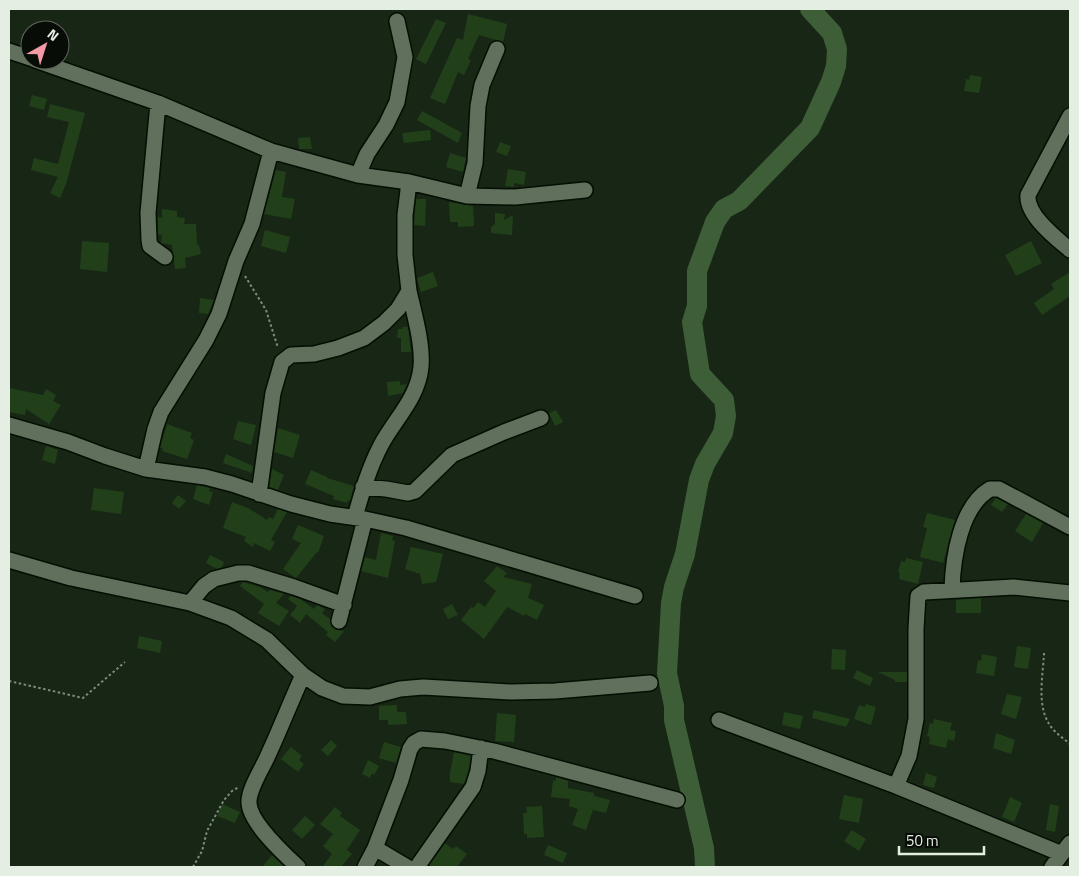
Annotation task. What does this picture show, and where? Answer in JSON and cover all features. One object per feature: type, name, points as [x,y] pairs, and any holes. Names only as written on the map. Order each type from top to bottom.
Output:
[{"type":"street","points":[[358,175],[367,154],[386,125],[397,102],[406,57],[397,21]]},
{"type":"street","points":[[467,196],[475,163],[478,106],[482,85],[498,50]]},
{"type":"street","points":[[64,70],[158,103],[271,151],[358,175],[409,182],[467,196],[515,197],[585,190]]},
{"type":"street","points":[[158,103],[149,194],[149,240],[150,246],[165,257]]},
{"type":"street","points":[[1070,116],[1028,195],[1028,200],[1030,210],[1035,216],[1070,250]]},
{"type":"street","points":[[146,469],[161,412],[206,340],[219,314],[236,261],[252,224],[271,151]]},
{"type":"street","points":[[339,621],[344,605],[360,518],[363,487],[382,444],[412,398],[421,367],[417,327],[409,291],[405,255],[405,215],[409,182]]},
{"type":"street","points":[[259,494],[274,393],[282,362],[291,355],[314,354],[338,348],[364,338],[384,323],[398,309],[409,291]]},
{"type":"street","points":[[363,487],[408,493],[415,491],[452,455],[541,418]]},
{"type":"street","points":[[9,425],[68,442],[146,469],[205,477],[330,514],[360,518],[406,528],[635,596]]},
{"type":"street","points":[[952,589],[954,562],[966,516],[971,508],[990,489],[999,489],[1070,527]]},
{"type":"street","points":[[9,560],[71,578],[190,603],[231,618],[267,640],[302,675],[334,694],[358,698],[370,697],[400,689],[423,687],[520,692],[650,683]]},
{"type":"street","points":[[190,603],[204,586],[214,579],[238,573],[294,587],[344,605]]},
{"type":"street","points":[[896,786],[909,756],[916,719],[916,600],[918,596],[924,592],[952,589],[1033,588],[1070,593]]},
{"type":"street","points":[[298,867],[259,825],[250,807],[250,798],[302,675]]},
{"type":"street","points":[[719,720],[1066,848],[1052,867]]},
{"type":"street","points":[[365,867],[375,848],[410,749],[414,743],[421,739],[438,740],[481,748],[677,800]]},
{"type":"street","points":[[417,867],[473,787],[478,772],[481,748]]},
{"type":"street","points":[[375,848],[408,867]]},
{"type":"path","points":[[236,261],[266,310],[282,362]]},
{"type":"path","points":[[1044,653],[1043,712],[1048,724],[1070,744]]},
{"type":"path","points":[[9,680],[83,698],[125,662]]},
{"type":"path","points":[[192,867],[202,851],[207,831],[224,800],[232,791],[258,777]]},
{"type":"building","points":[[468,14],[507,24],[503,42],[479,35],[468,59],[471,60],[464,75],[458,72],[445,104],[430,98],[457,38],[463,40]]},
{"type":"building","points":[[436,19],[446,23],[426,64],[416,59]]},
{"type":"building","points":[[970,75],[982,77],[979,93],[964,91],[966,79],[969,80]]},
{"type":"building","points":[[32,95],[47,99],[44,110],[29,106]]},
{"type":"building","points":[[50,104],[85,113],[66,184],[60,198],[50,193],[58,177],[31,170],[34,158],[58,164],[69,122],[47,117]]},
{"type":"building","points":[[422,111],[462,133],[458,143],[417,120]]},
{"type":"building","points":[[430,130],[431,140],[404,143],[402,133]]},
{"type":"building","points":[[310,137],[312,149],[299,149],[298,138]]},
{"type":"building","points":[[500,142],[511,146],[507,156],[496,152]]},
{"type":"building","points":[[450,153],[466,158],[463,172],[446,167]]},
{"type":"building","points":[[508,169],[526,172],[524,185],[514,183],[514,187],[505,186]]},
{"type":"building","points":[[276,170],[286,172],[282,197],[295,199],[291,219],[264,214]]},
{"type":"building","points":[[416,199],[426,199],[425,226],[414,225]]},
{"type":"building","points":[[449,202],[473,206],[474,226],[458,227],[458,222],[450,222]]},
{"type":"building","points":[[162,209],[177,211],[177,217],[185,218],[184,224],[196,224],[197,245],[199,245],[201,254],[185,258],[186,268],[175,269],[172,245],[161,243],[162,235],[158,234],[158,217],[162,218]]},
{"type":"building","points":[[495,213],[505,214],[504,220],[513,215],[512,235],[491,233],[491,227],[495,224]]},
{"type":"building","points":[[265,230],[290,237],[286,253],[261,246]]},
{"type":"building","points":[[82,241],[109,243],[107,272],[80,269]]},
{"type":"building","points":[[1031,241],[1042,263],[1016,276],[1005,255]]},
{"type":"building","points":[[433,272],[438,286],[421,292],[417,278]]},
{"type":"building","points":[[1070,272],[1070,296],[1042,315],[1034,303],[1054,289],[1051,284]]},
{"type":"building","points":[[200,298],[214,300],[208,314],[199,313]]},
{"type":"building","points":[[402,327],[408,327],[411,352],[401,352],[401,338],[397,338],[398,329],[402,329]]},
{"type":"building","points":[[400,381],[400,385],[407,384],[403,393],[388,396],[387,382]]},
{"type":"building","points":[[9,388],[43,395],[46,389],[56,395],[53,401],[61,405],[49,424],[26,409],[25,415],[9,412]]},
{"type":"building","points":[[556,410],[563,422],[555,426],[549,413]]},
{"type":"building","points":[[238,421],[256,425],[251,445],[233,439]]},
{"type":"building","points":[[167,424],[192,433],[190,438],[194,440],[187,459],[162,451],[163,448],[160,448]]},
{"type":"building","points":[[278,428],[300,435],[293,458],[274,452]]},
{"type":"building","points":[[46,446],[58,450],[55,464],[42,460]]},
{"type":"building","points":[[226,454],[253,466],[252,473],[223,463]]},
{"type":"building","points":[[272,469],[284,475],[278,490],[269,487]]},
{"type":"building","points":[[311,470],[327,478],[354,486],[350,501],[348,500],[347,503],[333,499],[334,496],[305,484]]},
{"type":"building","points":[[197,485],[210,488],[209,491],[213,492],[209,505],[193,499]]},
{"type":"building","points":[[94,488],[124,492],[121,514],[91,510]]},
{"type":"building","points":[[178,495],[186,501],[179,509],[172,503]]},
{"type":"building","points":[[996,498],[1008,504],[1002,512],[991,505]]},
{"type":"building","points":[[232,502],[248,508],[267,520],[269,517],[273,519],[278,509],[287,512],[271,540],[275,542],[270,551],[254,543],[253,547],[244,541],[246,537],[223,528]]},
{"type":"building","points":[[927,513],[955,520],[943,563],[920,557],[927,528],[923,527]]},
{"type":"building","points":[[1026,514],[1043,523],[1032,542],[1015,531]]},
{"type":"building","points":[[298,525],[324,536],[318,553],[296,578],[283,569],[301,543],[292,539]]},
{"type":"building","points":[[381,533],[393,536],[392,540],[395,541],[388,578],[361,571],[365,557],[376,560]]},
{"type":"building","points":[[411,547],[443,554],[436,582],[422,584],[420,574],[405,569]]},
{"type":"building","points":[[210,555],[224,562],[222,567],[217,569],[206,563]]},
{"type":"building","points":[[906,558],[923,562],[918,584],[899,579],[900,573],[898,572],[901,561],[905,562]]},
{"type":"building","points":[[497,566],[507,573],[503,577],[532,584],[528,598],[544,605],[537,620],[507,607],[484,639],[461,620],[471,607],[473,608],[478,602],[485,607],[496,591],[484,581]]},
{"type":"building","points":[[243,582],[260,587],[268,592],[270,590],[284,594],[276,603],[289,611],[279,626],[258,613],[264,604],[240,586]]},
{"type":"building","points":[[291,596],[300,599],[314,609],[317,605],[325,609],[322,613],[330,619],[332,627],[336,630],[344,631],[335,642],[326,635],[328,632],[306,614],[300,623],[290,615],[297,606],[288,599]]},
{"type":"building","points":[[981,598],[981,613],[956,613],[956,600]]},
{"type":"building","points":[[452,604],[458,615],[448,619],[443,609]]},
{"type":"building","points":[[139,636],[162,641],[160,653],[137,648]]},
{"type":"building","points":[[1017,646],[1031,648],[1028,669],[1014,667]]},
{"type":"building","points":[[832,649],[846,650],[845,670],[831,669]]},
{"type":"building","points":[[982,654],[997,657],[994,676],[976,673],[978,660],[981,661]]},
{"type":"building","points":[[857,670],[873,678],[870,686],[853,678]]},
{"type":"building","points":[[878,672],[907,672],[907,682],[895,682],[895,680]]},
{"type":"building","points":[[1007,694],[1022,697],[1016,719],[1001,714]]},
{"type":"building","points":[[866,704],[876,707],[871,725],[854,719],[859,705],[865,707]]},
{"type":"building","points":[[397,705],[397,712],[406,712],[407,724],[388,725],[388,720],[379,720],[379,706]]},
{"type":"building","points":[[814,710],[850,719],[846,727],[812,718]]},
{"type":"building","points":[[784,712],[803,716],[800,729],[782,725]]},
{"type":"building","points":[[497,713],[516,715],[514,742],[495,741]]},
{"type":"building","points":[[934,719],[952,723],[950,730],[956,731],[954,741],[948,739],[946,748],[929,744],[930,737],[927,736],[930,723],[933,724]]},
{"type":"building","points":[[996,733],[1015,740],[1011,754],[993,748]]},
{"type":"building","points":[[331,740],[337,746],[328,756],[321,750]]},
{"type":"building","points":[[384,742],[401,747],[396,763],[379,758]]},
{"type":"building","points":[[291,747],[302,756],[299,760],[304,764],[298,772],[281,759]]},
{"type":"building","points":[[454,752],[471,756],[464,784],[450,782]]},
{"type":"building","points":[[368,760],[379,766],[370,778],[362,774]]},
{"type":"building","points":[[926,773],[937,777],[934,788],[923,785]]},
{"type":"building","points":[[556,777],[568,781],[568,788],[594,793],[594,796],[610,800],[606,813],[593,810],[586,830],[572,825],[578,809],[569,806],[570,799],[551,797],[553,780],[556,781]]},
{"type":"building","points":[[844,795],[863,799],[859,823],[839,819]]},
{"type":"building","points":[[1010,797],[1022,803],[1014,822],[1002,817]]},
{"type":"building","points":[[222,804],[240,812],[235,823],[217,816]]},
{"type":"building","points":[[1050,804],[1059,806],[1055,832],[1046,830]]},
{"type":"building","points":[[542,806],[544,837],[527,838],[527,834],[524,834],[523,813],[527,813],[526,807]]},
{"type":"building","points":[[335,807],[342,813],[340,816],[360,830],[347,850],[352,854],[341,867],[322,867],[332,854],[323,846],[333,834],[320,824]]},
{"type":"building","points":[[305,816],[315,825],[302,839],[292,830]]},
{"type":"building","points":[[852,830],[866,839],[859,851],[844,841]]},
{"type":"building","points":[[445,843],[453,849],[456,846],[467,854],[457,867],[428,867]]},
{"type":"building","points":[[548,845],[567,853],[563,863],[544,855]]},
{"type":"building","points":[[272,855],[278,861],[285,867],[262,867]]},
{"type":"waterway","points":[[705,867],[704,848],[674,720],[674,706],[667,673],[671,603],[674,587],[685,554],[699,480],[705,464],[723,433],[726,416],[724,400],[700,374],[692,322],[697,306],[697,271],[715,222],[724,209],[739,201],[810,128],[831,82],[836,66],[837,49],[832,33],[810,9]]}]
